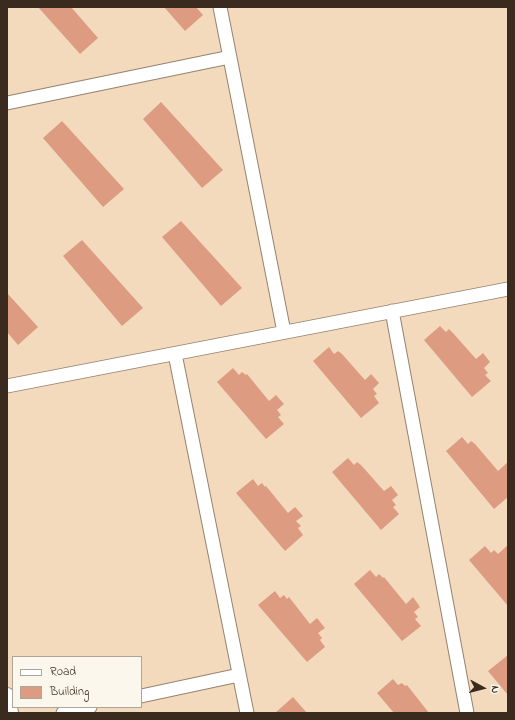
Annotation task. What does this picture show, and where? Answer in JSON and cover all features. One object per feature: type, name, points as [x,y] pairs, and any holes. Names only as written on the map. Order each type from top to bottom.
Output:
[{"type":"street","points":[[220,7],[284,332]]},
{"type":"street","points":[[7,103],[230,57]]},
{"type":"street","points":[[7,386],[508,289]]},
{"type":"street","points":[[392,311],[467,713]]},
{"type":"street","points":[[175,354],[246,713]]},
{"type":"street","points":[[142,696],[239,675]]},
{"type":"street","points":[[7,696],[10,713]]},
{"type":"street","points":[[63,713],[86,708]]},
{"type":"building","points":[[38,7],[71,7],[98,38],[80,54]]},
{"type":"building","points":[[164,7],[196,7],[203,15],[185,31]]},
{"type":"building","points":[[161,102],[223,170],[202,188],[143,119]]},
{"type":"building","points":[[62,121],[124,189],[103,207],[43,138]]},
{"type":"building","points":[[181,221],[242,288],[221,306],[162,237]]},
{"type":"building","points":[[82,240],[143,308],[122,326],[63,256]]},
{"type":"building","points":[[7,293],[38,327],[18,345],[7,332]]},
{"type":"building","points":[[440,326],[446,332],[449,329],[476,359],[483,353],[490,362],[484,368],[488,373],[485,375],[491,381],[472,397],[424,340]]},
{"type":"building","points":[[329,347],[334,354],[338,351],[342,354],[365,380],[371,374],[379,383],[373,389],[377,394],[374,396],[379,403],[361,418],[313,361]]},
{"type":"building","points":[[233,368],[239,375],[242,372],[246,375],[247,374],[269,401],[276,395],[284,404],[277,410],[281,415],[278,417],[284,424],[266,439],[217,382]]},
{"type":"building","points":[[462,437],[468,444],[471,441],[475,444],[498,471],[508,462],[508,497],[494,509],[446,451]]},
{"type":"building","points":[[348,458],[354,465],[357,462],[361,465],[384,491],[391,486],[398,495],[392,500],[396,505],[393,507],[399,514],[381,530],[332,472]]},
{"type":"building","points":[[253,479],[258,486],[262,483],[265,487],[266,486],[288,513],[295,507],[303,516],[296,521],[301,526],[298,528],[303,535],[285,551],[236,493]]},
{"type":"building","points":[[508,545],[508,606],[469,560],[485,546],[491,553],[494,550],[498,554]]},
{"type":"building","points":[[370,570],[376,577],[379,574],[383,578],[384,577],[406,604],[413,597],[420,607],[414,612],[418,617],[415,619],[421,626],[402,641],[354,584]]},
{"type":"building","points":[[275,591],[280,598],[284,595],[287,599],[289,597],[310,624],[317,618],[325,628],[318,633],[322,638],[320,640],[325,647],[307,662],[258,605]]},
{"type":"building","points":[[508,655],[508,695],[488,671]]},
{"type":"building","points":[[393,679],[398,685],[402,683],[405,686],[407,685],[429,713],[394,713],[377,693]]},
{"type":"building","points":[[293,697],[307,713],[275,713]]}]
